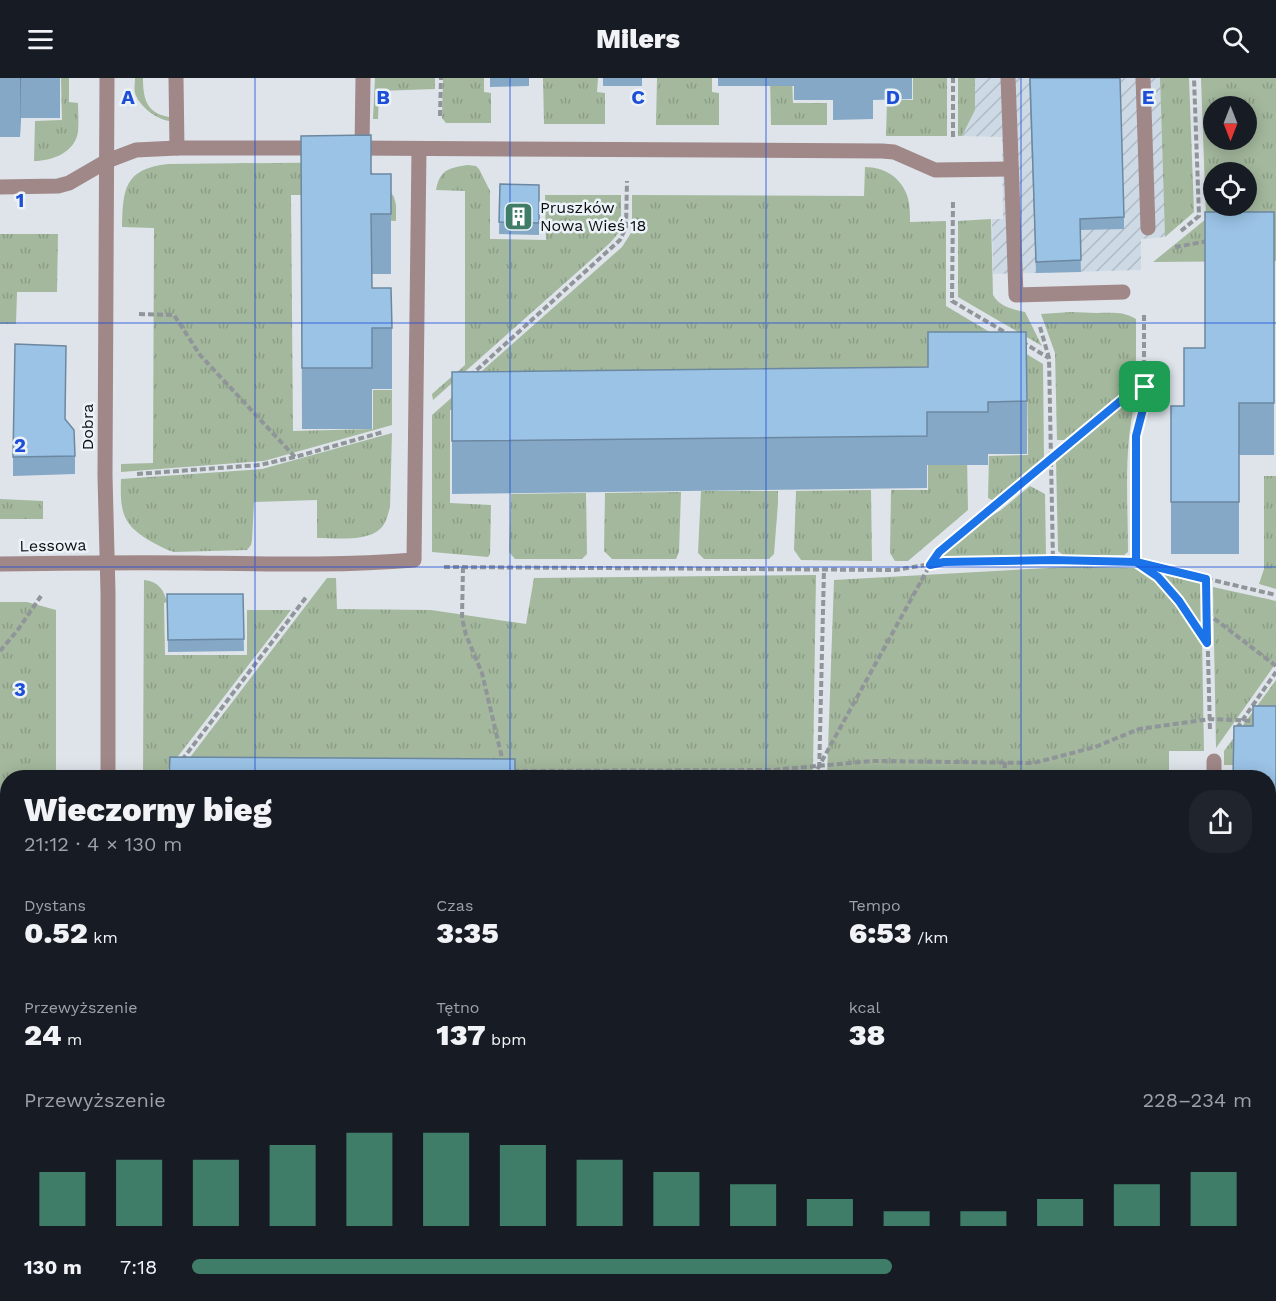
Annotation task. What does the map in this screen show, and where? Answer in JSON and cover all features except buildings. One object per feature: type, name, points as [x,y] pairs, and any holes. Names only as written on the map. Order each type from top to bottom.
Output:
[{"type":"street","name":"Dobra","points":[[107,78],[105,476],[108,770]]},
{"type":"street","points":[[176,78],[177,148]]},
{"type":"street","points":[[362,148],[363,78]]},
{"type":"street","points":[[1008,78],[1016,295],[1123,292]]},
{"type":"street","points":[[1143,78],[1148,228]]},
{"type":"street","points":[[0,187],[58,186],[69,183],[107,161],[136,150],[177,148],[882,151],[894,152],[935,170],[1011,168]]},
{"type":"street","points":[[414,560],[419,149]]},
{"type":"street","name":"Lessowa","points":[[0,564],[107,562],[321,564],[414,560]]},
{"type":"street","points":[[1214,761],[1214,770]]},
{"type":"path","points":[[953,78],[952,301],[1011,335]]},
{"type":"path","points":[[1180,232],[1199,216],[1194,78]]},
{"type":"path","points":[[1171,248],[1213,240]]},
{"type":"path","points":[[1030,295],[1049,358],[1053,560]]},
{"type":"path","points":[[1136,562],[1136,436],[1144,405],[1145,387],[1143,304]]},
{"type":"path","points":[[105,313],[174,315],[200,355],[295,457]]},
{"type":"path","points":[[1020,341],[1049,358]]},
{"type":"path","points":[[816,770],[939,552],[1136,388],[1145,387]]},
{"type":"path","points":[[414,560],[432,567],[895,570],[944,562],[1053,560],[1136,562],[1276,595]]},
{"type":"path","points":[[1136,562],[1158,577],[1179,601],[1207,643]]},
{"type":"path","points":[[0,651],[17,631],[64,563]]},
{"type":"path","points":[[463,567],[462,618],[466,635],[482,673],[505,770]]},
{"type":"path","points":[[819,770],[824,569]]},
{"type":"path","points":[[1206,579],[1210,748],[1214,761]]},
{"type":"path","points":[[176,768],[313,588]]},
{"type":"path","points":[[1207,613],[1276,666]]},
{"type":"path","points":[[1214,761],[1276,672]]},
{"type":"path","points":[[773,770],[872,762],[1034,763],[1095,747],[1139,729],[1210,719],[1265,721]]},
{"type":"path","points":[[1004,770],[1005,762]]},
{"type":"shaded area","points":[[975,78],[1160,78],[1165,237],[1141,239],[1141,270],[993,274],[992,219],[1003,219],[1002,137],[962,136],[975,110]]},
{"type":"green space","points":[[61,78],[69,78],[69,102],[78,103],[76,139],[73,145],[62,154],[34,161],[35,121],[62,120]]},
{"type":"green space","points":[[135,78],[143,78],[147,104],[155,112],[169,117],[169,121],[154,115],[140,103],[135,93]]},
{"type":"green space","points":[[375,78],[435,78],[435,89],[379,91],[378,119],[373,119]]},
{"type":"green space","points":[[443,78],[484,78],[484,92],[491,93],[491,123],[446,123],[442,118]]},
{"type":"green space","points":[[543,78],[598,78],[597,92],[605,93],[605,124],[544,124]]},
{"type":"green space","points":[[657,78],[712,78],[712,92],[719,93],[719,125],[656,125]]},
{"type":"green space","points":[[770,78],[792,78],[793,103],[827,103],[827,125],[771,125]]},
{"type":"green space","points":[[913,78],[947,78],[947,136],[886,136],[887,100],[913,100]]},
{"type":"green space","points":[[958,78],[975,78],[975,110],[962,136],[958,136]]},
{"type":"green space","points":[[1160,78],[1189,78],[1194,212],[1165,237]]},
{"type":"green space","points":[[1201,78],[1276,78],[1276,261],[1153,262],[1206,219],[1206,216],[1257,216],[1257,162],[1204,162],[1204,150],[1257,150],[1257,96],[1203,96],[1203,134]]},
{"type":"green space","points":[[368,162],[373,175],[385,183],[394,197],[396,221],[374,220],[374,195],[291,195],[293,431],[373,429],[373,390],[392,390],[392,425],[264,461],[121,472],[121,464],[153,463],[154,228],[122,227],[125,192],[134,176],[153,167],[168,164]]},
{"type":"green space","points":[[468,165],[479,169],[490,191],[490,239],[546,240],[545,195],[621,195],[621,230],[610,243],[433,400],[432,394],[465,365],[465,191],[436,190],[440,178],[446,171]]},
{"type":"green space","points":[[865,167],[886,172],[902,185],[910,207],[910,222],[946,221],[946,306],[1043,364],[1044,459],[994,501],[988,498],[989,456],[1028,455],[1027,371],[928,370],[927,406],[450,410],[450,503],[491,505],[490,554],[488,557],[432,552],[432,415],[622,247],[631,233],[644,233],[644,227],[632,226],[632,195],[864,196]]},
{"type":"green space","points":[[991,219],[993,295],[1003,305],[1025,312],[1042,346],[958,297],[958,221]]},
{"type":"green space","points":[[0,234],[58,234],[57,292],[17,292],[16,324],[0,324]]},
{"type":"green space","points":[[1117,313],[1136,319],[1136,382],[1065,440],[1057,440],[1055,353],[1041,314]]},
{"type":"green space","points":[[1136,398],[1128,455],[1128,552],[1124,555],[1063,555],[1058,551],[1056,458],[1125,401]]},
{"type":"green space","points":[[392,433],[390,507],[382,527],[367,536],[317,538],[317,500],[254,502],[252,540],[247,550],[174,552],[152,542],[134,530],[122,509],[121,479],[262,469]]},
{"type":"green space","points":[[967,455],[968,510],[908,561],[895,561],[890,553],[891,490],[928,490],[928,456]]},
{"type":"green space","points":[[1264,476],[1276,476],[1276,589],[1259,584],[1264,569]]},
{"type":"green space","points":[[1030,486],[1045,494],[1046,555],[941,557],[988,518]]},
{"type":"green space","points":[[871,490],[872,561],[801,560],[794,550],[796,491]]},
{"type":"green space","points":[[701,491],[778,491],[774,554],[769,559],[704,559],[698,553]]},
{"type":"green space","points":[[681,492],[679,552],[676,559],[612,559],[604,551],[605,493]]},
{"type":"green space","points":[[586,493],[587,554],[582,559],[515,559],[509,552],[511,494]]},
{"type":"green space","points":[[0,499],[43,501],[43,519],[0,519]]},
{"type":"green space","points":[[1120,564],[1201,584],[1204,751],[1169,751],[1169,770],[827,770],[834,580]]},
{"type":"green space","points":[[816,575],[813,769],[180,770],[327,578],[336,578],[337,609],[431,610],[526,624],[534,578]]},
{"type":"green space","points":[[144,580],[160,587],[167,602],[164,603],[165,655],[247,655],[247,610],[291,610],[167,770],[143,770]]},
{"type":"green space","points":[[1213,587],[1276,601],[1276,663],[1216,748]]},
{"type":"green space","points":[[0,602],[27,602],[56,610],[56,770],[0,770]]},
{"type":"green space","points":[[1276,680],[1276,749],[1250,765],[1224,765],[1224,751]]},
{"type":"place","name":"Pruszków Nowa Wieś 18","points":[[519,216]]},
{"type":"route","points":[[1145,387],[1136,388],[1051,458],[939,552],[930,565],[944,562],[1053,560],[1136,562],[1158,577],[1179,601],[1207,643],[1206,579],[1136,562],[1136,436],[1144,405],[1145,387]]}]
